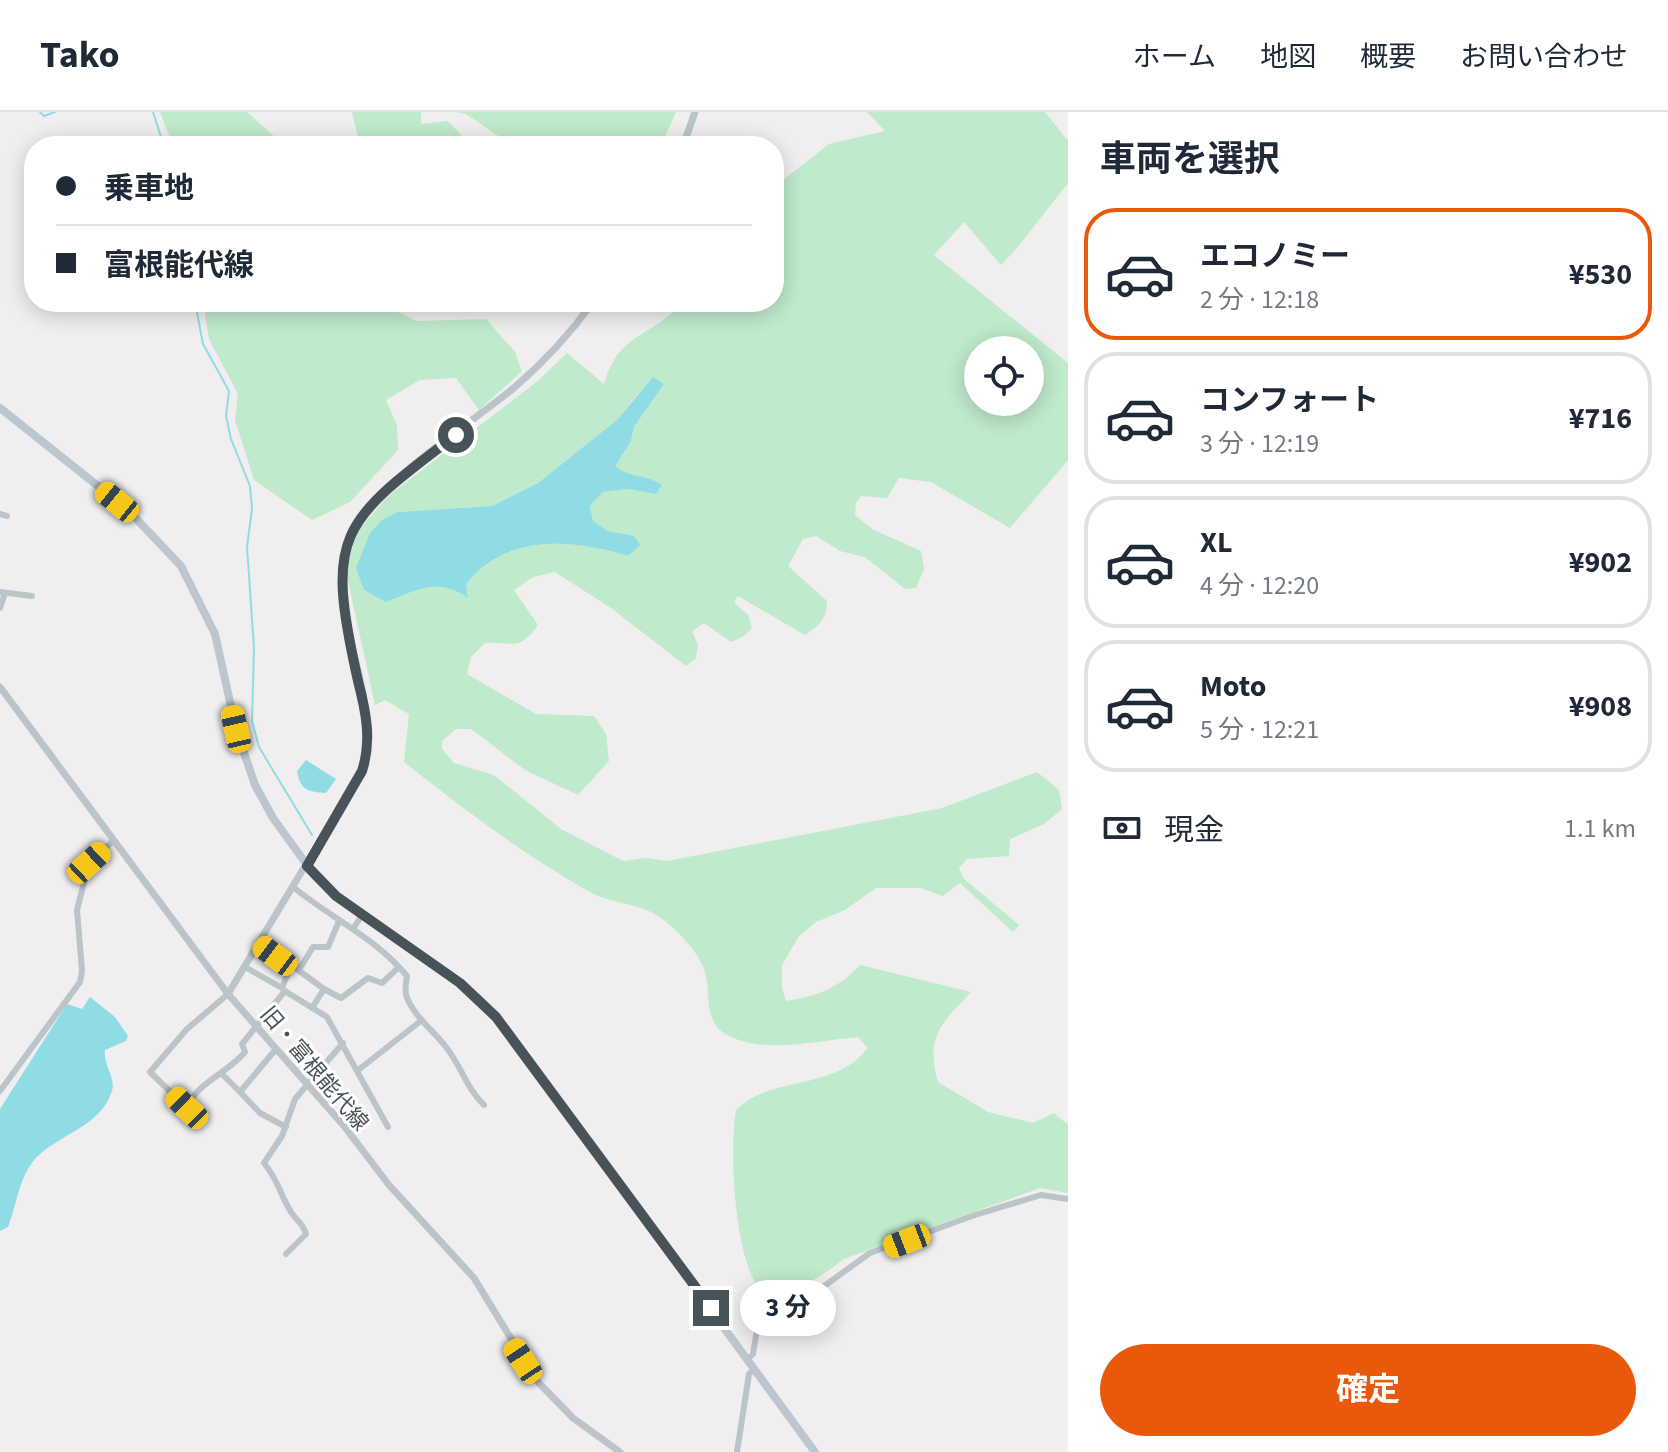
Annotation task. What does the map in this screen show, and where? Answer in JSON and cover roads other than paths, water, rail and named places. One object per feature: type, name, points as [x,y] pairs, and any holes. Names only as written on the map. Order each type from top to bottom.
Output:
[{"type":"main road","points":[[0,408],[128,510],[181,566],[215,634],[236,729],[255,785],[273,818],[307,866],[336,896],[460,983],[496,1017],[815,1452]]},
{"type":"street","points":[[687,136],[695,112]]},
{"type":"street","points":[[290,968],[284,990],[242,1044],[245,1052],[222,1074],[198,1088],[187,1108],[150,1072],[187,1029],[228,994],[362,771],[367,755],[368,722],[341,597],[344,550],[355,523],[389,486],[542,363],[585,312]]},
{"type":"street","points":[[0,608],[2,593],[32,596]]},
{"type":"street","name":"旧・富根能代線","points":[[0,687],[228,994],[474,1278],[537,1381],[573,1418],[620,1452]]},
{"type":"street","points":[[0,1091],[80,982],[77,910],[89,863],[113,841]]},
{"type":"street","points":[[293,887],[389,955],[407,976],[406,994],[422,1020],[445,1046],[467,1079],[471,1093],[484,1105]]},
{"type":"street","points":[[353,929],[362,915]]},
{"type":"street","points":[[299,970],[313,947],[328,947],[339,921]]},
{"type":"street","points":[[259,945],[290,968],[299,970],[341,998],[368,978],[382,983],[399,967]]},
{"type":"street","points":[[245,967],[327,1017],[388,1127]]},
{"type":"street","points":[[312,1008],[324,989]]},
{"type":"street","points":[[357,1071],[422,1020]]},
{"type":"street","points":[[286,1254],[306,1234],[304,1225],[290,1211],[280,1182],[264,1163],[286,1127],[295,1099],[343,1043]]},
{"type":"street","points":[[240,1092],[276,1049]]},
{"type":"street","points":[[222,1074],[260,1113],[286,1127]]},
{"type":"street","points":[[748,1359],[753,1354],[761,1305],[788,1304],[809,1297],[870,1253],[975,1215],[1041,1195],[1068,1199]]},
{"type":"street","points":[[737,1452],[749,1374],[755,1369]]},
{"type":"water","points":[[653,377],[664,384],[634,427],[631,441],[615,466],[662,485],[656,494],[628,489],[603,492],[590,506],[593,521],[608,531],[634,536],[640,545],[628,556],[585,546],[541,544],[521,548],[483,567],[466,584],[468,598],[447,588],[437,587],[418,590],[386,602],[364,590],[356,568],[370,533],[382,520],[398,512],[492,506],[538,483],[617,420]]},
{"type":"water","points":[[306,760],[336,779],[326,793],[310,791],[300,782],[297,771]]},
{"type":"water","points":[[90,997],[115,1017],[128,1036],[126,1041],[105,1050],[112,1091],[99,1113],[89,1122],[35,1159],[22,1182],[8,1227],[0,1231],[0,1109],[67,1004],[82,1009]]},
{"type":"waterway","points":[[40,112],[44,116],[55,112]]},
{"type":"waterway","points":[[153,112],[161,136]]},
{"type":"waterway","points":[[197,312],[203,344],[229,391],[226,416],[231,439],[250,486],[252,509],[247,547],[254,648],[252,721],[259,747],[312,835]]}]
